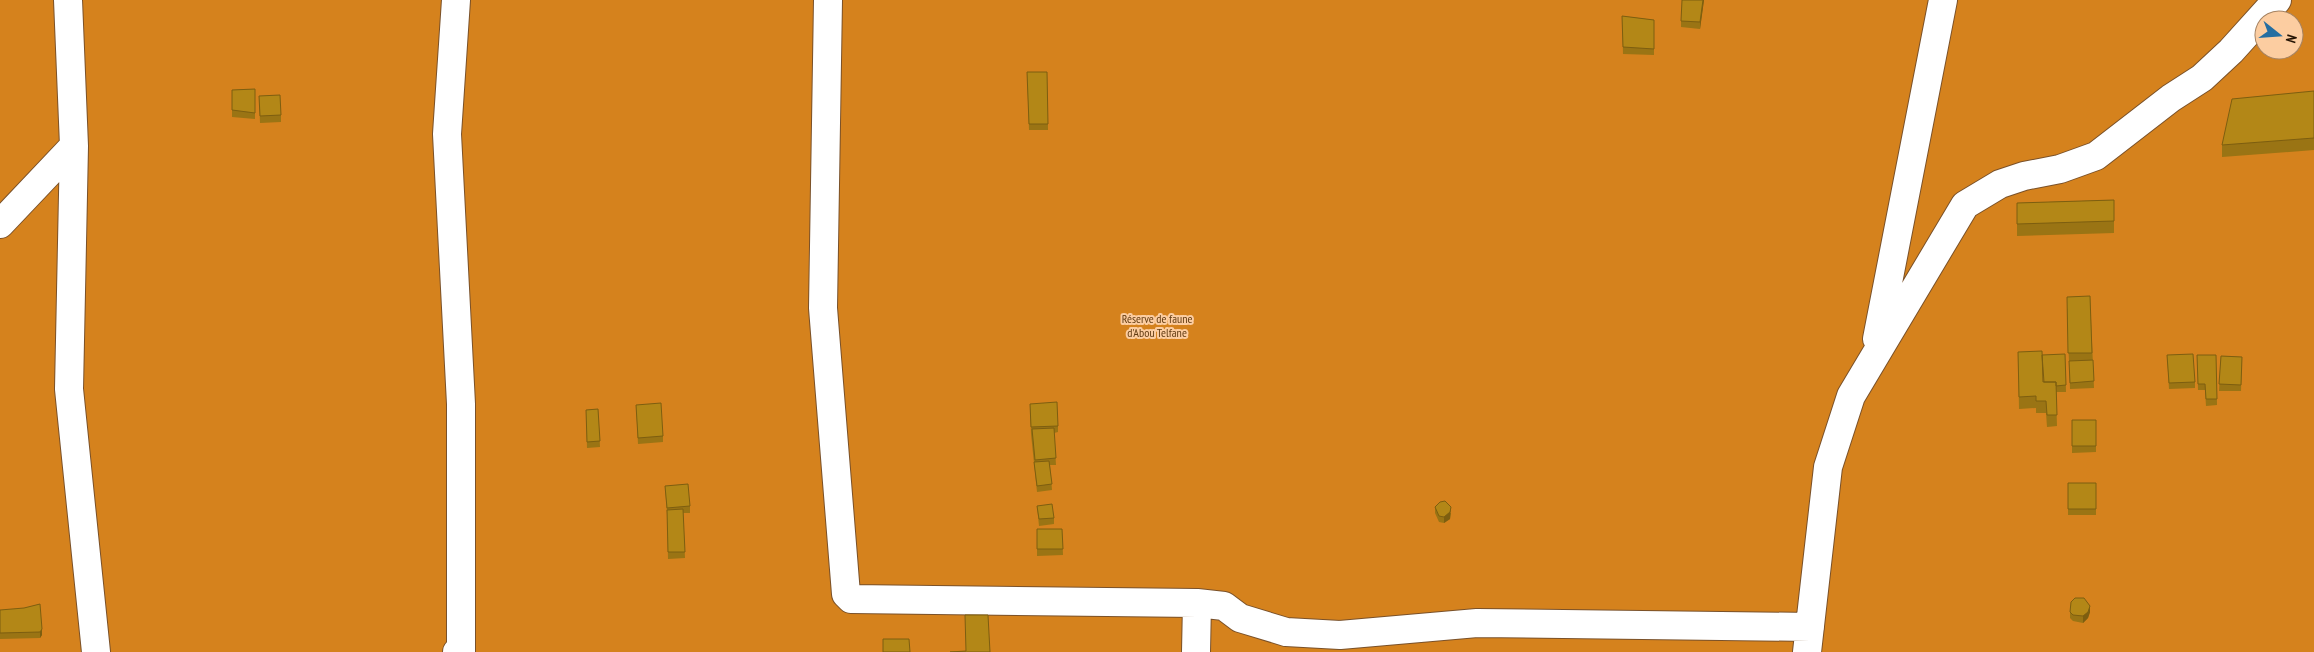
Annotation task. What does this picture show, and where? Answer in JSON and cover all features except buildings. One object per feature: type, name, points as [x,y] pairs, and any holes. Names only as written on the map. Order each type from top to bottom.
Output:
[{"type":"street","points":[[68,0],[74,146],[69,389],[96,652]]},
{"type":"street","points":[[456,0],[448,134],[462,404],[461,652],[457,652]]},
{"type":"street","points":[[828,0],[823,308],[846,594],[851,599],[1197,603],[1224,606],[1240,618],[1286,632],[1340,634],[1477,623],[1809,639],[1828,467],[1851,396],[1965,205],[2000,184],[2024,176],[2060,169],[2096,156],[2171,98],[2202,78],[2231,51],[2277,0]]},
{"type":"street","points":[[1874,358],[1943,0]]},
{"type":"street","points":[[0,224],[74,146]]},
{"type":"street","points":[[1196,652],[1197,603]]},
{"type":"street","points":[[1286,632],[1317,652]]},
{"type":"green space","name":"Réserve de faune d'Abou Telfane","points":[[0,0],[2314,0],[2314,652],[0,652]]}]
